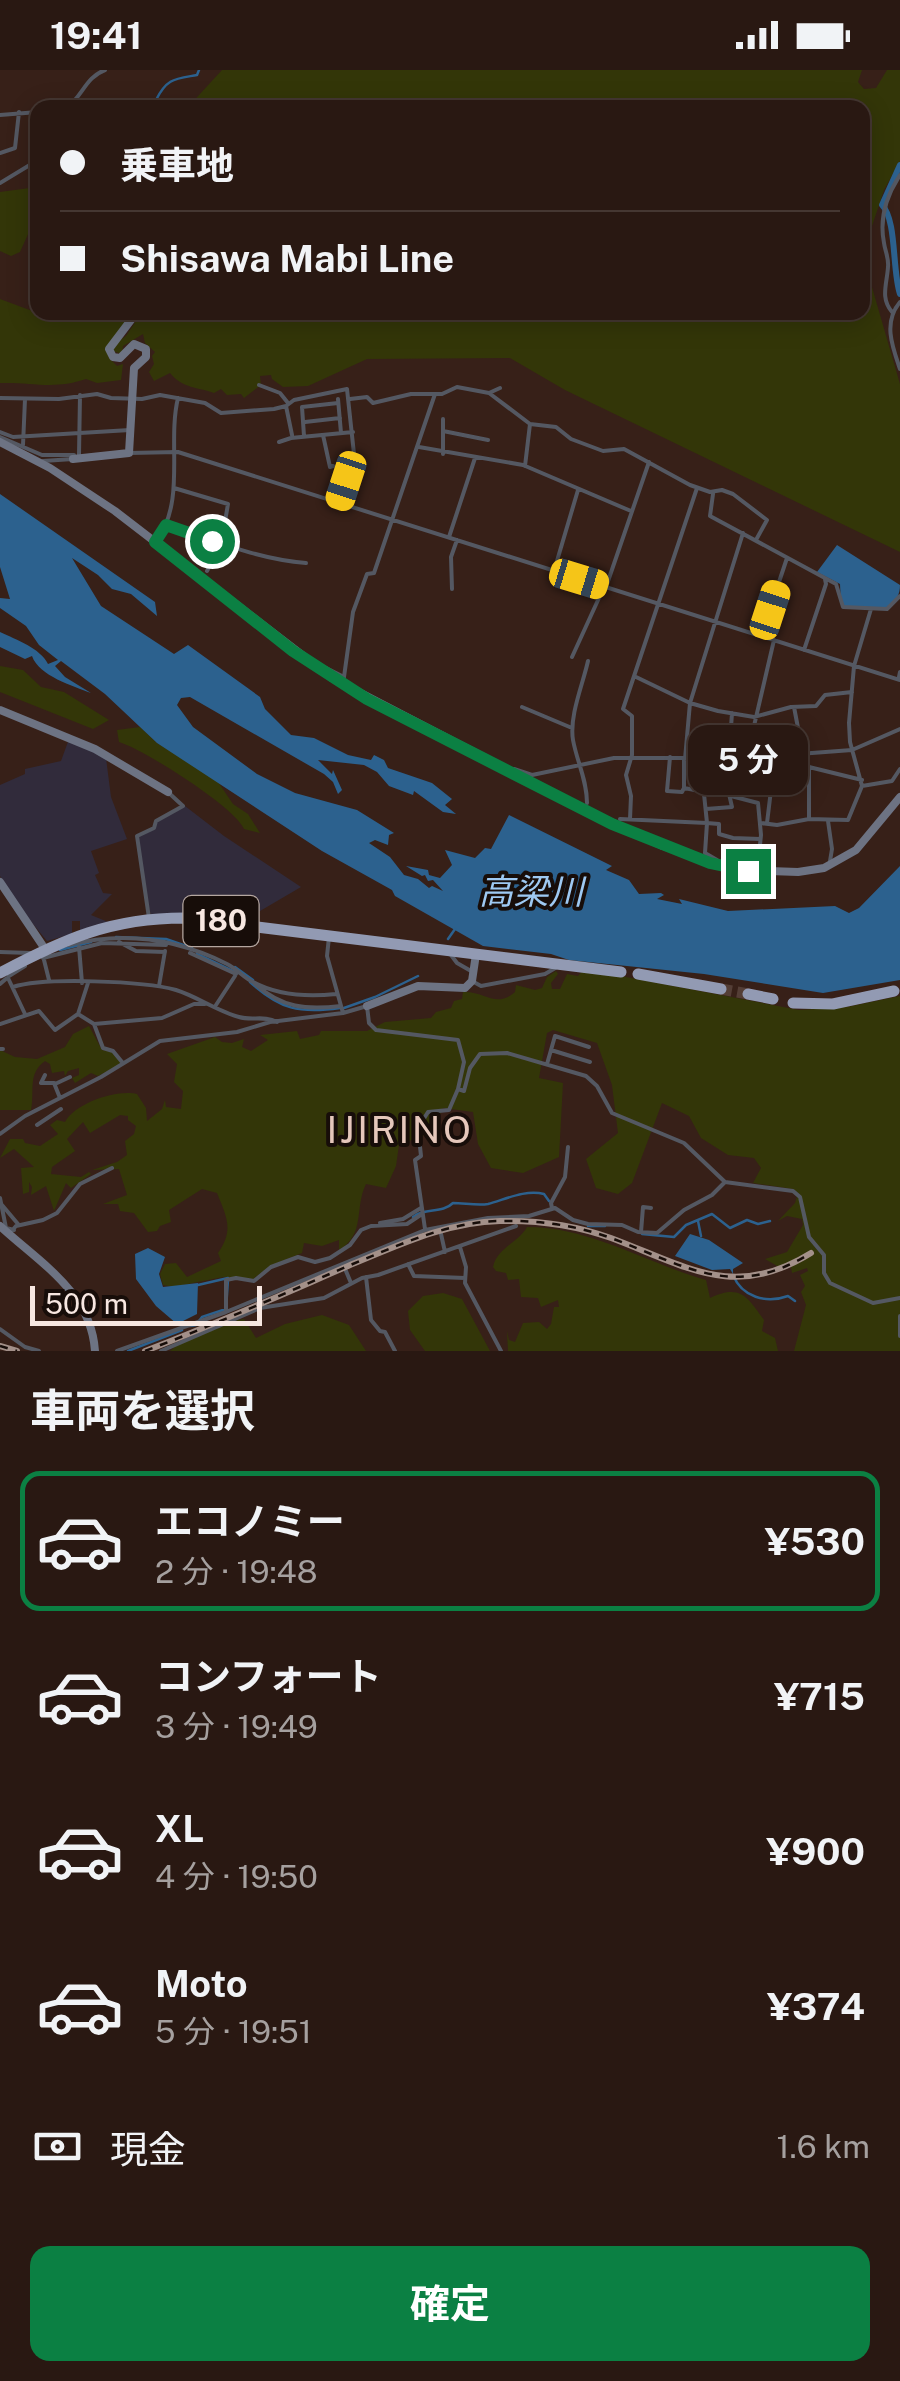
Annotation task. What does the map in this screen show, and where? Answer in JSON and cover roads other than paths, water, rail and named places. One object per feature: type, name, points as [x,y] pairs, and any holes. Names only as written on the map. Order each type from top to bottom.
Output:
[{"type":"highway","name":"180","points":[[6,974],[42,954],[150,918],[191,918],[622,972]]},
{"type":"highway","points":[[640,974],[721,989]]},
{"type":"highway","points":[[794,1003],[833,1004],[888,993]]},
{"type":"highway","points":[[748,994],[773,999]]},
{"type":"main road","points":[[77,458],[129,453],[134,368],[146,356],[146,350],[141,344],[134,344],[120,358],[113,357],[109,349],[131,320]]},
{"type":"main road","points":[[0,437],[49,464],[308,662],[367,699],[636,835],[738,869],[798,872],[824,868],[856,850],[900,797]]},
{"type":"main road","points":[[0,710],[95,749],[168,792]]},
{"type":"main road","points":[[0,882],[42,954]]},
{"type":"main road","points":[[367,1006],[411,987],[462,989],[473,977],[476,954]]},
{"type":"main road","points":[[8,1230],[76,1296],[90,1320],[95,1351]]},
{"type":"street","points":[[76,100],[92,76],[106,70]]},
{"type":"street","points":[[0,153],[15,148],[19,112]]},
{"type":"street","points":[[0,115],[30,112]]},
{"type":"street","points":[[0,182],[30,165]]},
{"type":"street","points":[[900,175],[882,216],[888,258],[885,298],[892,312],[890,337],[900,369]]},
{"type":"street","points":[[892,312],[900,302]]},
{"type":"street","points":[[259,385],[280,393],[287,405],[292,438]]},
{"type":"street","points":[[350,400],[367,397],[374,403],[457,388],[489,393],[530,424],[556,427],[571,439],[603,451],[624,449],[697,488],[733,494],[767,520],[756,540]]},
{"type":"street","points":[[489,393],[500,388]]},
{"type":"street","points":[[0,398],[157,396],[209,404],[221,413],[253,412],[348,390],[353,459],[339,502]]},
{"type":"street","points":[[308,662],[344,677],[358,592],[367,574],[374,573],[435,394]]},
{"type":"street","points":[[77,458],[80,395]]},
{"type":"street","points":[[155,542],[166,525],[174,488],[178,398]]},
{"type":"street","points":[[23,445],[25,399]]},
{"type":"street","points":[[304,436],[302,407],[338,401],[341,433]]},
{"type":"street","points":[[303,422],[340,418]]},
{"type":"street","points":[[443,454],[444,419]]},
{"type":"street","points":[[525,466],[530,424]]},
{"type":"street","points":[[0,437],[130,430]]},
{"type":"street","points":[[443,430],[488,440]]},
{"type":"street","points":[[278,442],[353,432]]},
{"type":"street","points":[[323,434],[332,466]]},
{"type":"street","points":[[0,437],[42,455],[77,458]]},
{"type":"street","points":[[417,446],[443,454],[525,466],[631,512]]},
{"type":"street","points":[[129,453],[174,452],[899,678]]},
{"type":"street","points":[[49,464],[77,458]]},
{"type":"street","points":[[449,537],[475,458]]},
{"type":"street","points":[[572,657],[605,587],[649,462]]},
{"type":"street","points":[[174,488],[226,503],[221,544],[207,571]]},
{"type":"street","points":[[630,819],[632,796],[626,775],[631,757],[632,714],[623,709],[697,488]]},
{"type":"street","points":[[554,571],[578,490]]},
{"type":"street","points":[[712,492],[710,516],[838,587],[844,608],[890,608],[900,596]]},
{"type":"street","points":[[166,525],[271,559],[306,563]]},
{"type":"street","points":[[670,757],[667,791],[682,792],[690,703],[743,533]]},
{"type":"street","points":[[452,588],[452,557],[457,540]]},
{"type":"street","points":[[760,636],[787,558]]},
{"type":"street","points":[[804,650],[826,584],[824,578]]},
{"type":"street","points":[[764,823],[850,819],[862,783],[849,723],[854,666],[871,609]]},
{"type":"street","points":[[684,788],[702,792],[708,822],[705,853],[738,869],[758,864],[772,792],[765,789],[754,742],[754,717],[774,640]]},
{"type":"street","points":[[587,803],[572,728],[588,661]]},
{"type":"street","points":[[634,676],[690,703],[754,717],[816,706],[825,696],[852,692]]},
{"type":"street","points":[[522,707],[572,728]]},
{"type":"street","points":[[794,707],[802,754],[809,767],[809,819]]},
{"type":"street","points":[[706,809],[732,807],[727,785],[732,713]]},
{"type":"street","points":[[490,762],[532,776],[631,757],[729,758],[852,750],[900,729]]},
{"type":"street","points":[[809,767],[862,783],[892,781],[900,768]]},
{"type":"street","points":[[150,918],[137,836],[183,805],[168,792]]},
{"type":"street","points":[[731,796],[758,804],[764,823]]},
{"type":"street","points":[[620,819],[708,822],[719,824],[719,834],[760,839]]},
{"type":"street","points":[[824,868],[832,854],[827,820]]},
{"type":"street","points":[[329,935],[327,956],[336,994]]},
{"type":"street","points":[[79,943],[123,938],[200,952],[256,984],[280,1003],[341,1006]]},
{"type":"street","points":[[79,943],[119,942],[136,951],[166,945]]},
{"type":"street","points":[[0,1024],[39,1012],[56,1030],[78,1014],[85,983],[79,943]]},
{"type":"street","points":[[159,987],[166,945]]},
{"type":"street","points":[[451,950],[457,963],[480,986],[545,974],[558,963]]},
{"type":"street","points":[[0,952],[42,954],[48,980]]},
{"type":"street","points":[[190,952],[237,973]]},
{"type":"street","points":[[216,1006],[237,973]]},
{"type":"street","points":[[0,984],[6,974]]},
{"type":"street","points":[[6,974],[24,1014]]},
{"type":"street","points":[[13,987],[48,980],[159,987],[179,990],[205,1004]]},
{"type":"street","points":[[256,984],[306,997],[340,995],[342,1013]]},
{"type":"street","points":[[78,1014],[94,1024],[162,1018],[194,1004],[205,1004],[237,1017],[264,1017],[277,1022]]},
{"type":"street","points":[[0,1134],[160,1040],[237,1032],[367,1006],[369,1024],[376,1030],[458,1040],[464,1062],[449,1110],[428,1112],[418,1128],[422,1156],[415,1160],[425,1230]]},
{"type":"street","points":[[94,1024],[103,1048],[114,1052],[123,1063]]},
{"type":"street","points":[[547,1064],[554,1036],[590,1047]]},
{"type":"street","points":[[458,1089],[464,1091],[470,1068],[483,1052],[507,1053],[590,1078],[612,1113],[684,1143],[724,1182],[793,1191],[800,1196],[809,1236],[824,1254],[824,1273],[830,1283],[873,1302],[900,1298]]},
{"type":"street","points":[[551,1052],[590,1062]]},
{"type":"street","points":[[44,1076],[40,1082],[43,1085],[70,1076]]},
{"type":"street","points":[[55,1084],[60,1098]]},
{"type":"street","points":[[40,1108],[46,1118]]},
{"type":"street","points":[[38,1124],[61,1109]]},
{"type":"street","points":[[118,1351],[425,1230],[529,1216],[553,1206],[564,1177],[568,1147]]},
{"type":"street","points":[[8,1230],[57,1213],[80,1184],[112,1168]]},
{"type":"street","points":[[553,1206],[578,1222],[622,1225],[657,1234],[724,1182]]},
{"type":"street","points":[[0,1198],[8,1230]]},
{"type":"street","points":[[2,1205],[8,1230]]},
{"type":"street","points":[[641,1232],[644,1207],[651,1208]]},
{"type":"street","points":[[380,1223],[421,1211]]},
{"type":"street","points":[[226,1310],[228,1280],[254,1280],[272,1267],[298,1258],[313,1262],[330,1258],[350,1245],[361,1230],[407,1224],[421,1211]]},
{"type":"street","points":[[499,1220],[499,1233]]},
{"type":"street","points":[[161,1351],[260,1308],[324,1298],[366,1277],[516,1226]]},
{"type":"street","points":[[440,1230],[445,1252]]},
{"type":"street","points":[[460,1247],[466,1278],[500,1351]]},
{"type":"street","points":[[343,1263],[351,1283]]},
{"type":"street","points":[[408,1264],[412,1274],[426,1279],[466,1278]]},
{"type":"street","points":[[366,1277],[371,1320],[385,1332],[396,1351]]},
{"type":"street","points":[[900,1316],[900,1336]]},
{"type":"street","points":[[0,1329],[40,1351]]},
{"type":"water","name":"高梁川","points":[[0,494],[155,602],[157,616],[131,594],[112,589],[72,558],[101,606],[174,654],[188,645],[260,697],[265,709],[291,735],[314,738],[348,755],[371,760],[374,755],[384,760],[388,768],[432,783],[452,799],[445,805],[456,814],[443,812],[414,791],[413,795],[389,786],[377,772],[364,765],[318,760],[332,774],[333,770],[342,790],[338,794],[324,774],[190,697],[181,698],[177,705],[193,727],[257,774],[295,793],[357,810],[394,833],[389,835],[388,845],[375,840],[369,843],[390,857],[404,875],[443,891],[433,880],[428,881],[425,875],[406,866],[428,870],[429,875],[440,878],[452,865],[445,850],[475,858],[485,848],[491,849],[509,815],[612,866],[606,870],[629,880],[639,894],[661,893],[664,895],[657,899],[682,904],[679,899],[728,911],[835,906],[849,913],[859,908],[900,866],[900,980],[823,993],[483,946],[322,851],[157,743],[105,694],[61,661],[55,666],[65,677],[91,693],[49,675],[32,656],[25,659],[0,647],[0,632],[34,649],[48,664],[58,660],[39,645],[26,626],[0,608],[0,598],[10,599],[0,567]]},
{"type":"water","points":[[837,545],[900,585],[891,605],[841,604],[840,584],[817,572]]},
{"type":"water","points":[[690,1234],[709,1240],[743,1263],[733,1269],[733,1274],[730,1269],[712,1270],[675,1256]]},
{"type":"water","points":[[148,1248],[165,1257],[159,1274],[163,1287],[198,1283],[197,1314],[177,1324],[156,1306],[136,1279],[135,1254]]},
{"type":"waterway","points":[[156,100],[168,83],[197,75],[199,70]]},
{"type":"waterway","points":[[900,165],[882,205],[890,222],[900,294]]},
{"type":"waterway","points":[[448,939],[455,929]]},
{"type":"waterway","points":[[116,937],[166,939],[192,948]]},
{"type":"waterway","points":[[60,950],[91,942]]},
{"type":"waterway","points":[[197,954],[235,972]]},
{"type":"waterway","points":[[235,967],[253,980]]},
{"type":"waterway","points":[[344,1008],[418,976]]},
{"type":"waterway","points":[[250,982],[281,1004],[301,1010],[340,1008]]},
{"type":"waterway","points":[[413,1217],[453,1203],[484,1205],[529,1193],[544,1194],[549,1201]]},
{"type":"waterway","points":[[642,1234],[674,1237],[686,1225],[712,1214],[730,1228],[747,1220],[758,1224],[770,1221]]},
{"type":"waterway","points":[[698,1221],[701,1236]]},
{"type":"waterway","points":[[588,1226],[605,1226]]},
{"type":"waterway","points":[[733,1275],[742,1289],[756,1297],[788,1296],[795,1301]]},
{"type":"waterway","points":[[198,1285],[228,1278]]},
{"type":"waterway","points":[[190,1326],[202,1317],[226,1309],[228,1280]]},
{"type":"waterway","points":[[128,1351],[182,1330]]},
{"type":"tunnel","points":[[721,989],[748,994]]},
{"type":"railway","points":[[145,1351],[403,1243],[480,1222],[528,1221],[570,1227],[611,1238],[687,1268],[734,1277],[758,1275],[811,1253]]},
{"type":"railway","points":[[0,1346],[17,1351]]},
{"type":"district","name":"IJIRINO","points":[[400,1130]]}]
